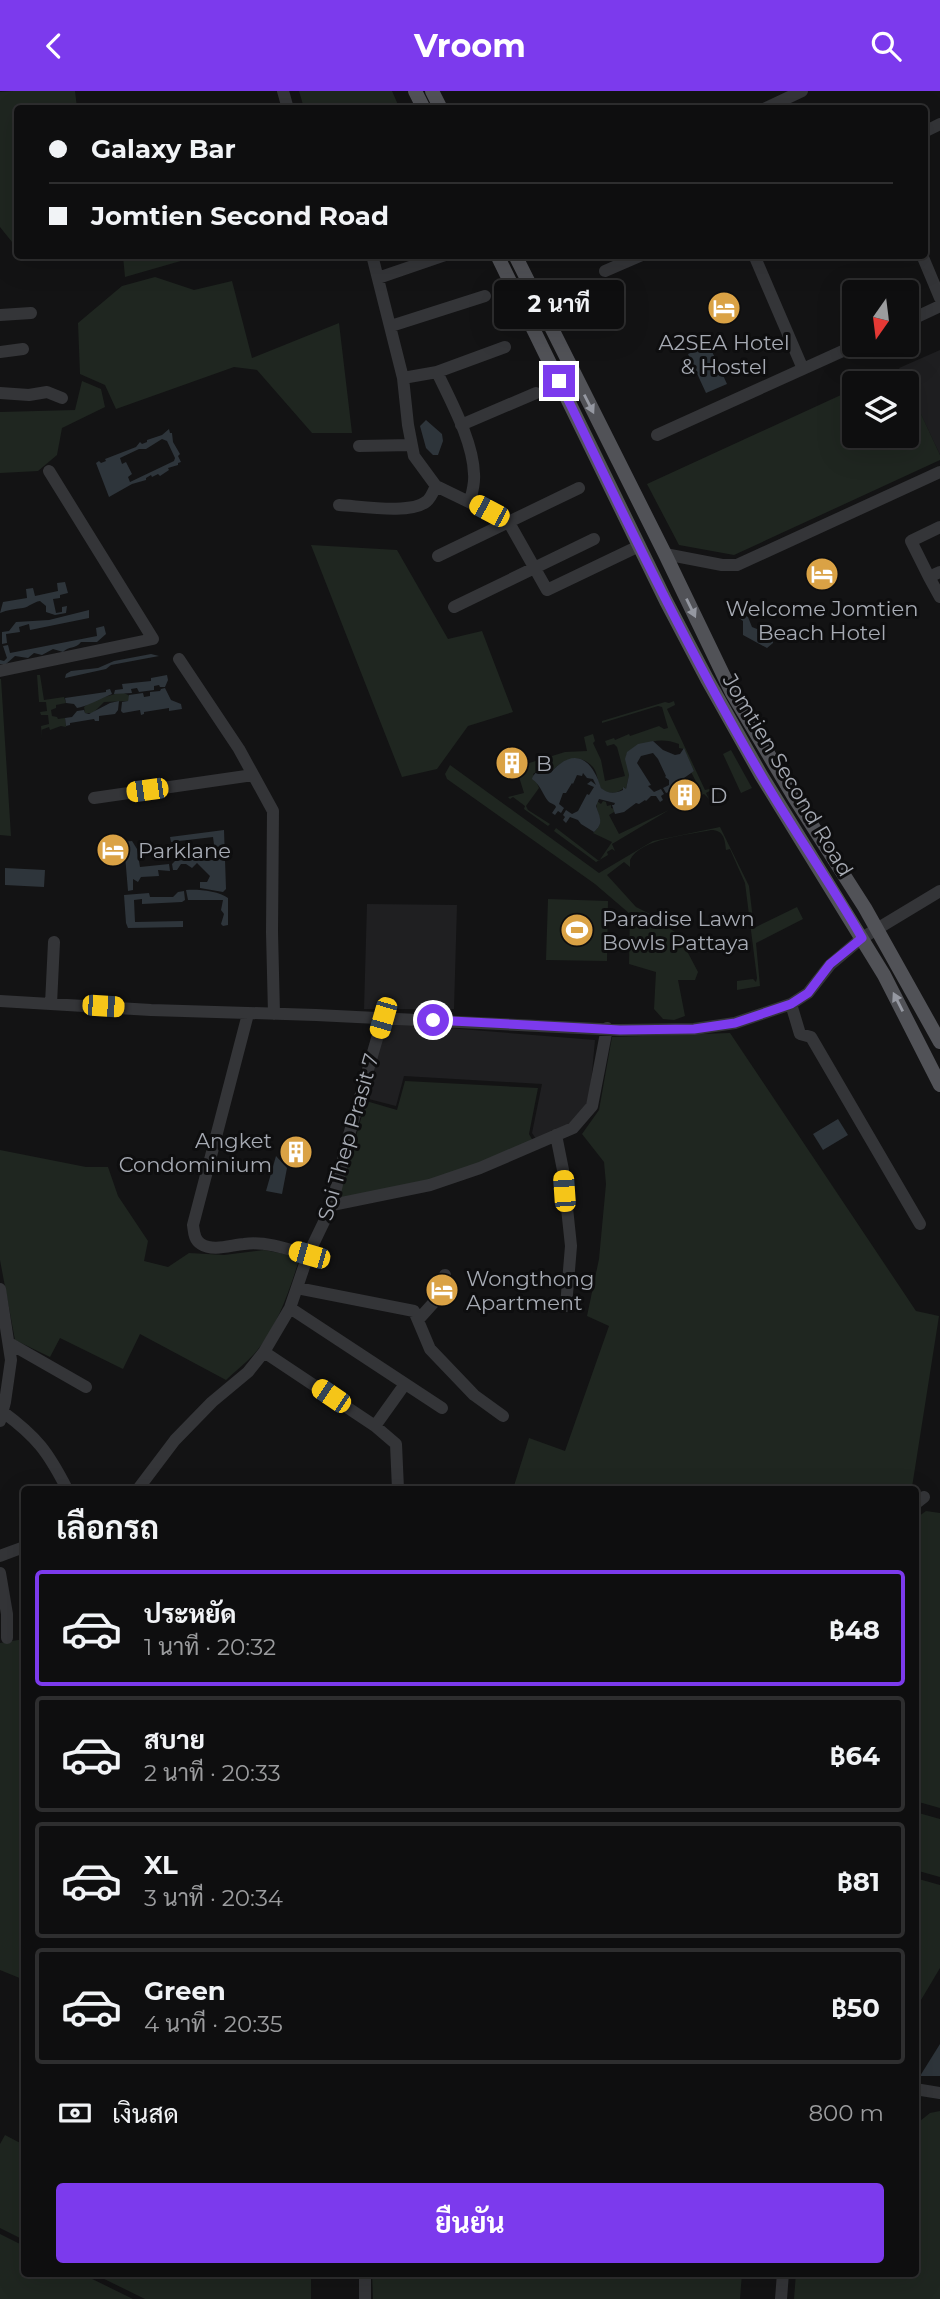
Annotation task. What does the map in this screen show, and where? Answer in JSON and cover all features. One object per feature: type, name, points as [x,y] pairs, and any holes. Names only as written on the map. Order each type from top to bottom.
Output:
[{"type":"main road","name":"Jomtien Second Road","points":[[516,259],[732,693],[877,929],[940,1042]]},
{"type":"main road","name":"Jomtien Second Road","points":[[499,260],[701,668],[754,764],[884,975],[940,1085]]},
{"type":"street","points":[[772,105],[802,91]]},
{"type":"street","points":[[373,259],[403,378],[414,456],[436,486],[508,521],[547,590],[639,546]]},
{"type":"street","points":[[378,278],[433,259]]},
{"type":"street","points":[[606,271],[633,259]]},
{"type":"street","points":[[756,259],[803,369]]},
{"type":"street","points":[[924,259],[940,298]]},
{"type":"street","points":[[391,326],[485,296]]},
{"type":"street","points":[[919,316],[940,306]]},
{"type":"street","points":[[0,315],[31,313]]},
{"type":"street","points":[[403,378],[437,372],[505,347]]},
{"type":"street","points":[[0,352],[23,349]]},
{"type":"street","points":[[657,435],[842,351]]},
{"type":"street","points":[[437,372],[461,425],[475,476],[470,501]]},
{"type":"street","points":[[0,393],[29,395],[47,392],[62,398]]},
{"type":"street","points":[[461,425],[536,393]]},
{"type":"street","points":[[359,446],[412,445]]},
{"type":"street","points":[[0,671],[153,639],[49,471]]},
{"type":"street","points":[[665,554],[722,565],[737,565],[940,472]]},
{"type":"street","points":[[339,505],[414,507],[427,501],[436,486]]},
{"type":"street","points":[[438,556],[579,488]]},
{"type":"street","points":[[940,527],[911,541],[934,575],[940,597]]},
{"type":"street","points":[[454,607],[594,539]]},
{"type":"street","points":[[179,659],[239,748],[273,811],[274,1014]]},
{"type":"street","points":[[94,797],[253,775]]},
{"type":"street","points":[[0,1001],[248,1014],[694,1029],[735,1023],[791,1004],[808,993],[830,964],[862,938],[940,891]]},
{"type":"street","points":[[51,1004],[54,942]]},
{"type":"street","points":[[791,1004],[800,1034],[811,1037],[920,1224]]},
{"type":"street","points":[[248,1014],[193,1225],[195,1238],[200,1244],[210,1248],[248,1243],[271,1244],[309,1255]]},
{"type":"street","name":"Soi Thep Prasit 7","points":[[140,1486],[175,1440],[212,1402],[248,1372],[264,1352],[290,1308],[309,1255],[332,1205],[383,1018]]},
{"type":"street","points":[[914,1034],[931,1025]]},
{"type":"street","points":[[332,1205],[430,1185],[480,1168],[573,1128],[592,1106],[607,1028]]},
{"type":"street","points":[[556,1135],[563,1170],[571,1245],[566,1306]]},
{"type":"street","points":[[418,1320],[436,1300],[446,1275]]},
{"type":"street","points":[[297,1288],[414,1311],[430,1349],[474,1395],[503,1416]]},
{"type":"street","points":[[0,1289],[12,1360],[1,1416],[19,1424],[46,1451],[65,1486]]},
{"type":"street","points":[[290,1308],[442,1408]]},
{"type":"street","points":[[9,1343],[86,1387]]},
{"type":"street","points":[[264,1352],[376,1426],[396,1444],[398,1486]]},
{"type":"street","points":[[376,1426],[405,1384]]},
{"type":"street","points":[[0,1556],[21,1548]]},
{"type":"street","points":[[0,1573],[7,1614],[7,1639]]},
{"type":"street","points":[[919,2090],[940,2093]]},
{"type":"street","points":[[365,2277],[365,2299]]},
{"type":"street","points":[[781,2299],[783,2277]]},
{"type":"shaded area","points":[[75,91],[77,105],[14,105],[12,242],[0,227],[0,92]]},
{"type":"shaded area","points":[[299,91],[392,91],[398,105],[303,105]]},
{"type":"shaded area","points":[[123,259],[188,259],[125,277]]},
{"type":"shaded area","points":[[155,277],[194,290],[232,281],[252,358],[339,323],[352,433],[312,433],[257,370],[234,367],[116,409],[105,385],[80,374],[78,323],[122,286]]},
{"type":"shaded area","points":[[709,345],[727,384],[706,393],[688,354]]},
{"type":"shaded area","points":[[940,350],[940,455],[919,410],[919,371],[900,371],[899,368]]},
{"type":"shaded area","points":[[82,381],[101,389],[105,407],[62,428],[57,455],[38,471],[0,473],[0,412],[75,410]]},
{"type":"shaded area","points":[[842,395],[842,448],[919,448],[919,410],[940,455],[940,460],[734,555],[679,545],[647,484]]},
{"type":"shaded area","points":[[426,420],[442,434],[443,441],[438,455],[433,455],[426,448],[420,426]]},
{"type":"shaded area","points":[[169,429],[172,433],[181,462],[168,468],[169,470],[160,476],[151,475],[146,480],[132,484],[109,497],[96,463],[136,447],[140,442],[142,444]],"holes":[[[162,439],[167,441],[174,461],[130,482],[128,477],[132,474],[126,462],[122,464],[120,458],[139,449],[146,449]]]},
{"type":"shaded area","points":[[311,545],[397,550],[448,639],[482,631],[513,712],[468,726],[437,769],[402,777]]},
{"type":"shaded area","points":[[65,582],[68,593],[53,599],[56,613],[62,612],[62,607],[67,606],[66,613],[55,615],[46,612],[46,606],[40,601],[0,613],[3,602],[27,598],[26,589],[33,588],[35,596],[58,591],[57,583]]},
{"type":"shaded area","points":[[89,610],[89,618],[30,630],[29,624],[19,627],[20,632],[6,634],[7,643],[2,644],[2,632],[9,631],[16,622],[49,620]]},
{"type":"shaded area","points":[[741,614],[748,617],[752,627],[757,629],[762,626],[773,637],[773,643],[767,648],[743,635],[743,621],[739,618]]},
{"type":"shaded area","points":[[104,626],[106,634],[97,642],[81,642],[63,652],[53,649],[42,655],[34,653],[28,658],[15,656],[6,664],[0,664],[0,660],[7,658],[3,646],[8,645],[10,653],[97,636],[96,628]]},
{"type":"shaded area","points":[[151,654],[159,656],[111,665],[106,669],[65,678],[71,671],[98,668],[114,661]]},
{"type":"shaded area","points":[[37,675],[40,675],[44,700],[64,697],[66,703],[56,705],[56,708],[51,710],[52,716],[65,718],[66,727],[41,730],[41,726],[49,724],[48,715],[41,715],[40,712],[47,711],[46,702],[39,702]]},
{"type":"shaded area","points":[[167,675],[165,687],[159,685],[154,686],[154,690],[139,692],[137,688],[131,689],[132,693],[114,694],[115,690],[123,689],[122,684],[151,681],[151,678]]},
{"type":"shaded area","points":[[1,679],[11,836],[0,835]]},
{"type":"shaded area","points":[[165,688],[171,700],[181,704],[182,709],[169,711],[169,708],[144,712],[141,715],[140,710],[123,713],[121,711],[122,702],[128,701],[129,695],[143,693],[144,697],[150,696],[150,692]]},
{"type":"shaded area","points":[[110,689],[112,694],[77,708],[74,704],[66,703],[65,698],[106,692]]},
{"type":"shaded area","points":[[122,692],[130,696],[128,701],[104,702],[93,713],[85,713],[84,707],[91,701]]},
{"type":"shaded area","points":[[119,701],[115,714],[99,716],[99,721],[94,719],[66,726],[65,718],[72,717],[77,711],[84,710],[89,714]]},
{"type":"shaded area","points":[[674,701],[675,705],[667,709],[705,790],[717,787],[706,793],[709,799],[704,794],[676,807],[701,791],[691,772],[694,771],[684,749],[679,748],[679,744],[664,741],[645,744],[626,755],[629,775],[626,789],[625,787],[617,792],[610,793],[601,788],[595,769],[582,760],[571,759],[551,772],[542,768],[533,774],[539,788],[526,806],[550,824],[548,826],[524,809],[525,806],[513,797],[508,797],[524,793],[516,767],[565,752],[587,751],[584,737],[593,734],[593,743],[601,760],[605,781],[625,776],[617,747],[614,744],[607,746],[605,741],[659,726],[668,728],[662,707],[602,721]]},
{"type":"shaded area","points":[[653,741],[663,750],[675,755],[680,754],[684,748],[694,771],[681,783],[674,783],[671,788],[674,794],[671,796],[663,788],[669,785],[669,780],[665,777],[658,759],[653,753],[641,756],[637,763],[651,785],[648,786],[654,792],[661,789],[663,800],[660,802],[656,796],[651,796],[624,812],[615,814],[612,805],[615,803],[599,799],[596,806],[600,823],[594,832],[578,820],[570,817],[566,823],[563,820],[566,810],[572,814],[578,811],[594,787],[587,784],[591,781],[596,785],[593,779],[587,778],[583,773],[582,776],[577,775],[566,793],[563,793],[559,804],[564,808],[561,813],[558,811],[555,815],[552,813],[556,806],[547,800],[532,779],[540,769],[547,768],[551,772],[568,759],[582,759],[593,770],[601,788],[614,793],[623,790],[623,787],[626,789],[629,775],[625,759],[627,752],[638,744]]},
{"type":"shaded area","points":[[731,750],[752,788],[741,793],[723,754]]},
{"type":"shaded area","points":[[450,765],[599,873],[653,841],[720,827],[749,886],[754,928],[797,907],[803,919],[756,943],[760,986],[737,990],[737,981],[753,979],[756,982],[757,978],[745,883],[730,849],[726,850],[721,834],[711,830],[655,842],[644,847],[630,860],[630,867],[624,862],[607,875],[636,907],[658,918],[661,916],[663,924],[678,934],[698,972],[695,980],[678,980],[685,1016],[674,1020],[663,1019],[654,1009],[656,972],[629,964],[630,914],[595,884],[447,779],[445,774]]},
{"type":"shaded area","points":[[597,801],[601,804],[606,802],[607,806],[611,805],[611,808],[615,809],[609,815],[619,834],[669,810],[612,844],[615,851],[612,849],[607,852],[608,855],[600,860],[612,842],[593,833],[600,824]]},
{"type":"shaded area","points":[[556,828],[598,861],[554,831]]},
{"type":"shaded area","points":[[224,830],[226,889],[223,892],[200,888],[200,882],[207,882],[210,876],[197,863],[192,868],[181,864],[177,870],[173,870],[172,864],[175,861],[207,857],[208,861],[216,859],[213,837],[171,842],[170,837]]},
{"type":"shaded area","points":[[132,841],[137,849],[140,867],[169,864],[170,871],[158,870],[159,876],[141,877],[138,882],[133,879],[133,890],[128,891],[125,855],[129,855],[128,848],[106,848],[105,844]]},
{"type":"shaded area","points":[[5,868],[45,870],[44,887],[5,885]]},
{"type":"shaded area","points":[[186,890],[208,891],[228,898],[228,925],[221,924],[224,914],[221,910],[223,900],[188,900]]},
{"type":"shaded area","points":[[184,891],[185,900],[182,902],[142,904],[142,899],[134,900],[135,922],[183,921],[183,927],[128,928],[124,895],[149,893],[150,897],[173,897]]},
{"type":"shaded area","name":"Paradise Lawn Bowls Pattaya","points":[[548,899],[608,901],[607,961],[546,960]]},
{"type":"shaded area","points":[[367,904],[457,905],[454,1009],[364,1009]]},
{"type":"shaded area","points":[[386,1023],[595,1040],[589,1105],[571,1125],[536,1139],[532,1133],[542,1084],[404,1076],[396,1106],[365,1098]]},
{"type":"shaded area","points":[[730,1033],[916,1311],[939,1316],[912,1486],[514,1486],[529,1438],[565,1451],[609,1326],[587,1316],[599,1259],[606,1184],[604,1162],[582,1134],[599,1110],[612,1037]]},
{"type":"shaded area","points":[[405,1081],[538,1088],[529,1134],[533,1141],[434,1181],[338,1200],[366,1101],[397,1110]]},
{"type":"shaded area","points":[[838,1119],[848,1135],[823,1150],[813,1134]]},
{"type":"shaded area","points":[[0,1150],[86,1167],[108,1167],[118,1196],[148,1241],[144,1261],[168,1267],[189,1253],[224,1255],[264,1250],[300,1257],[282,1308],[263,1343],[252,1357],[226,1380],[140,1334],[123,1369],[60,1338],[50,1357],[15,1340],[0,1260]]},
{"type":"shaded area","points":[[276,1156],[287,1168],[282,1194],[266,1191]]},
{"type":"shaded area","points":[[926,1511],[940,1513],[940,1808],[919,1802],[919,1516]]},
{"type":"shaded area","points":[[21,1640],[21,1979],[0,1970],[0,1643]]},
{"type":"shaded area","points":[[919,1813],[940,1819],[940,1877],[919,1871]]},
{"type":"shaded area","points":[[919,1879],[940,1885],[940,1968],[919,2003]]},
{"type":"shaded area","points":[[940,2044],[940,2076],[920,2076]]},
{"type":"shaded area","points":[[940,2111],[940,2299],[794,2299],[796,2277],[919,2277],[919,2122],[930,2113]]},
{"type":"shaded area","points":[[5,2135],[21,2143],[21,2238],[0,2228],[0,2144]]},
{"type":"shaded area","points":[[0,2234],[21,2244],[21,2277],[88,2277],[133,2299],[0,2299]]},
{"type":"shaded area","points":[[100,2277],[311,2277],[311,2299],[145,2299]]},
{"type":"shaded area","points":[[372,2277],[742,2277],[740,2299],[373,2299]]},
{"type":"place","name":"A2SEA Hotel & Hostel","points":[[724,308]]},
{"type":"place","name":"Welcome Jomtien Beach Hotel","points":[[822,574]]},
{"type":"place","name":"B","points":[[512,763]]},
{"type":"place","name":"D","points":[[685,795]]},
{"type":"place","name":"Parklane","points":[[113,850]]},
{"type":"place","name":"Paradise Lawn Bowls Pattaya","points":[[577,930]]},
{"type":"place","name":"Angket Condominium","points":[[296,1152]]},
{"type":"place","name":"Wongthong Apartment","points":[[442,1290]]},
{"type":"route","points":[[433,1020],[620,1030],[694,1029],[735,1023],[791,1004],[808,993],[830,964],[862,938],[761,775],[707,679],[559,381]]}]
